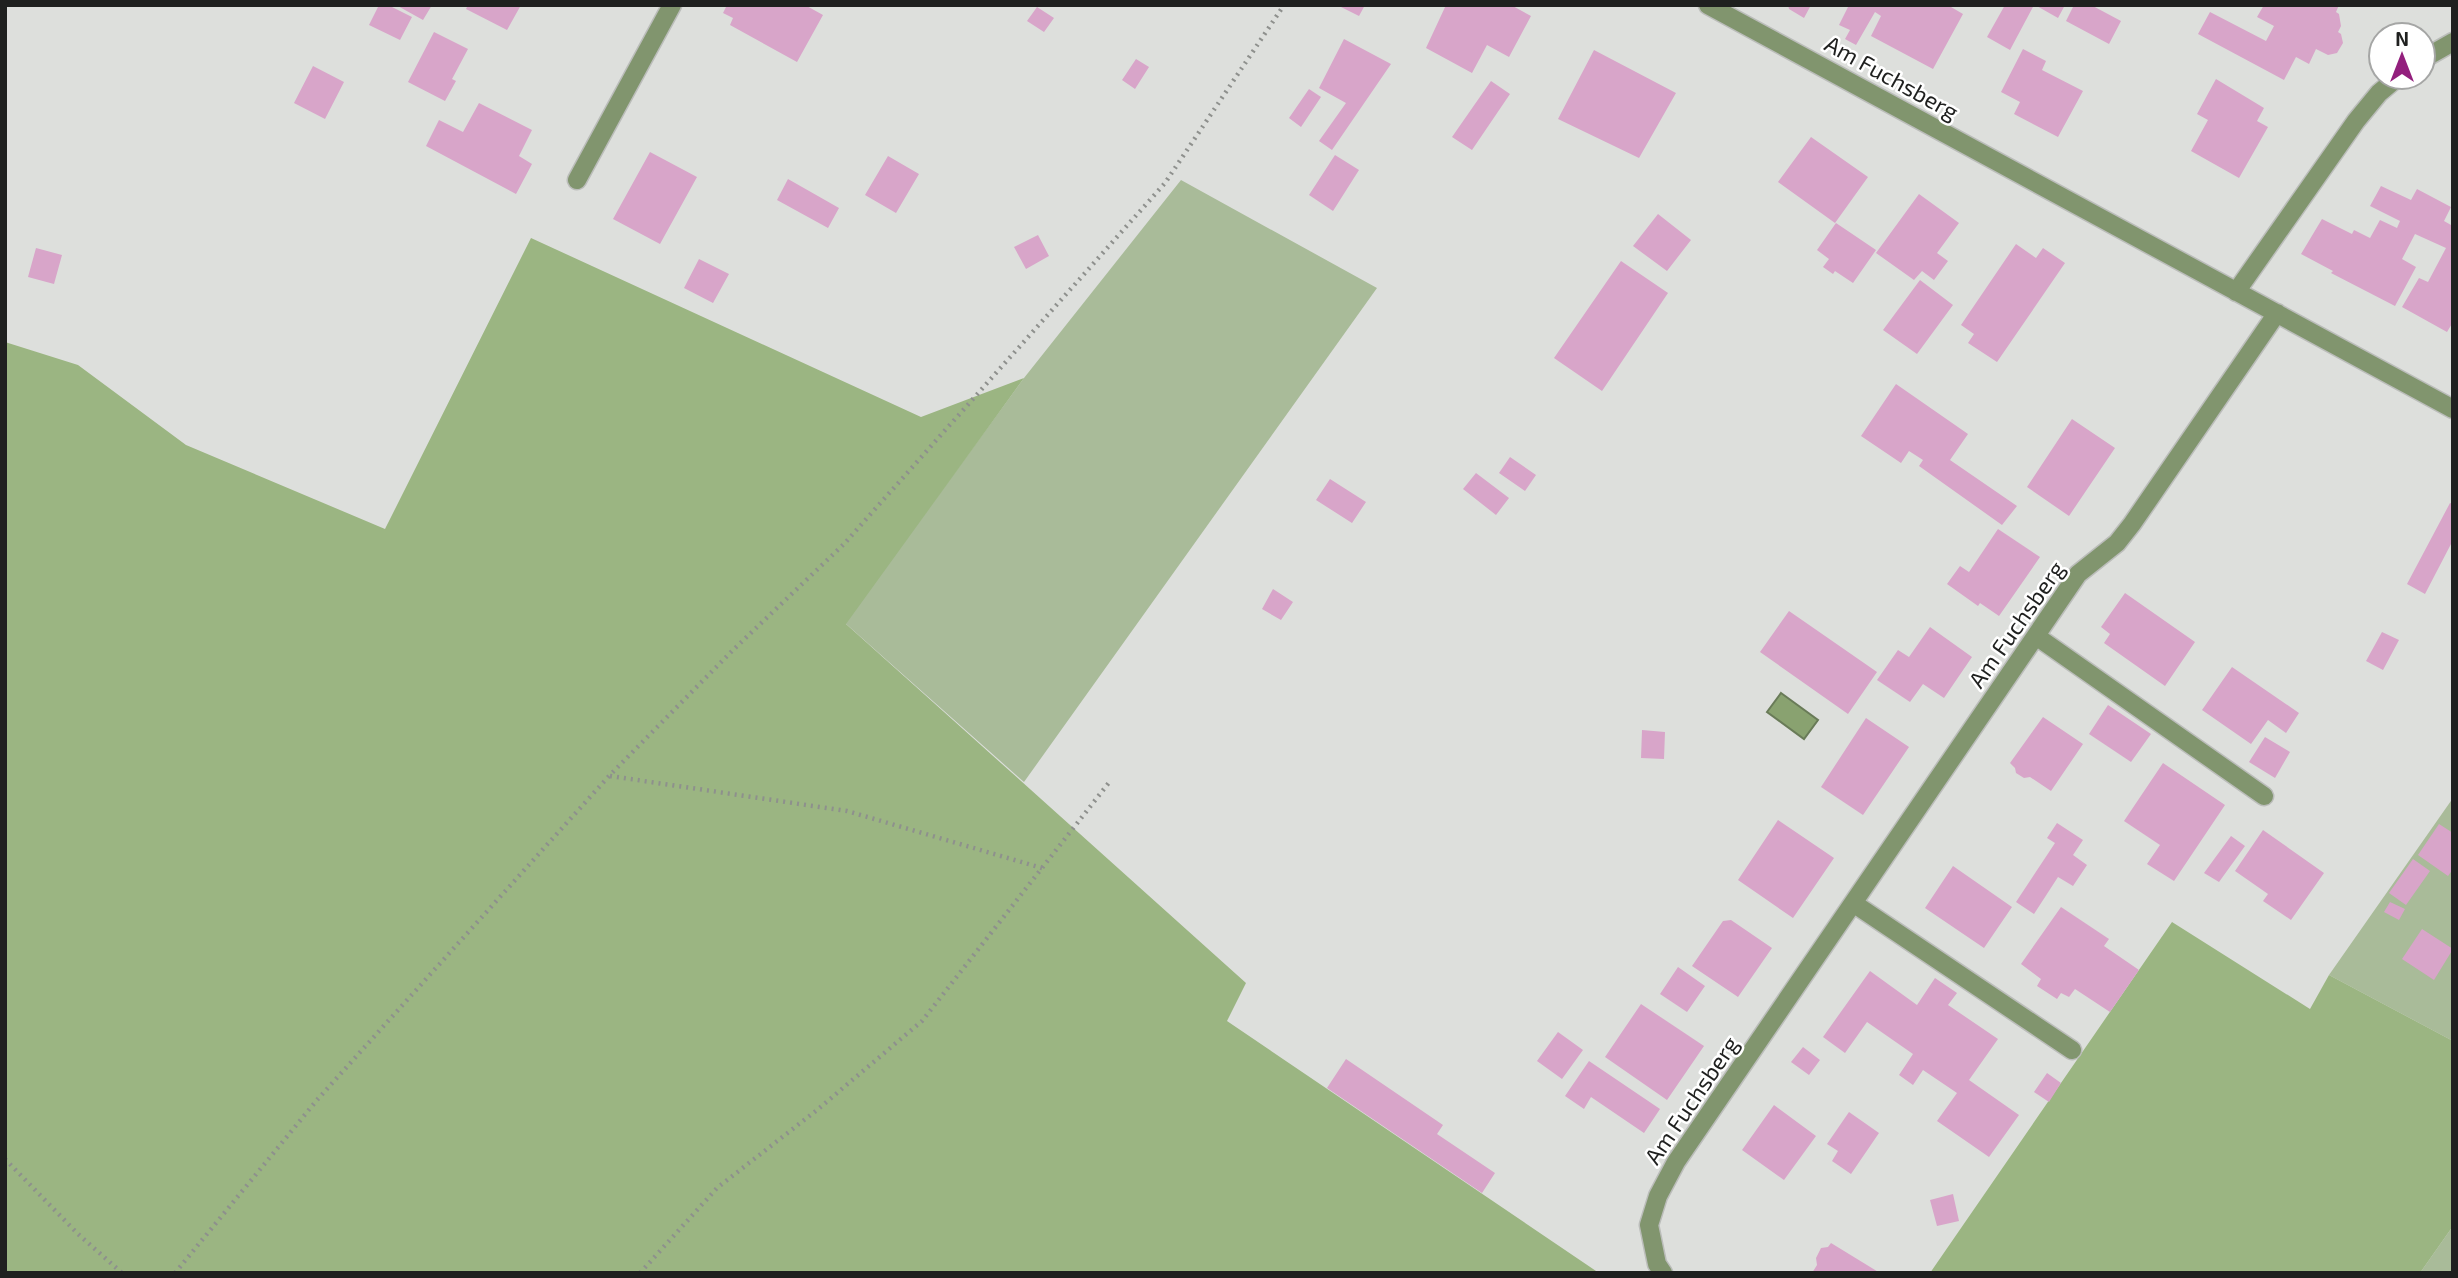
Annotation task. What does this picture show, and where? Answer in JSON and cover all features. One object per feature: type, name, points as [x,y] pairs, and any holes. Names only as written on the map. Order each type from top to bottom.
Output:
[{"type":"street","points":[[577,180],[672,5]]},
{"type":"street","name":"Am Fuchsberg","points":[[1708,5],[2453,410]]},
{"type":"street","points":[[2437,51],[2453,42]]},
{"type":"street","points":[[2236,292],[2356,121],[2381,91]]},
{"type":"street","name":"Am Fuchsberg","points":[[1663,1273],[1657,1264],[1650,1225],[1658,1196],[1676,1163],[2078,574],[2117,543],[2132,524],[2277,313]]},
{"type":"street","points":[[2036,636],[2264,796]]},
{"type":"street","points":[[1853,903],[2071,1050]]},
{"type":"path","points":[[175,1273],[317,1100],[609,776],[733,650],[845,544],[1165,183],[1284,5]]},
{"type":"path","points":[[609,776],[847,811],[1042,868]]},
{"type":"path","points":[[640,1273],[717,1188],[817,1110],[922,1021],[1111,780]]},
{"type":"path","points":[[5,1159],[78,1234],[122,1273]]},
{"type":"shaded area","points":[[1181,180],[1377,288],[1024,782],[845,623],[1024,378]]},
{"type":"shaded area","points":[[531,238],[921,417],[1024,378],[846,624],[1246,983],[1227,1021],[1599,1273],[5,1273],[5,342],[78,365],[186,445],[385,529]]},
{"type":"shaded area","points":[[1781,693],[1818,720],[1804,739],[1767,712]]},
{"type":"shaded area","points":[[2453,798],[2453,1041],[2329,975]]},
{"type":"shaded area","points":[[2172,922],[2310,1009],[2329,975],[2453,1041],[2453,1226],[2420,1273],[1930,1273]]},
{"type":"shaded area","points":[[2453,1226],[2453,1273],[2420,1273]]},
{"type":"building","points":[[379,5],[388,5],[412,17],[400,40],[369,25]]},
{"type":"building","points":[[396,5],[432,5],[423,20]]},
{"type":"building","points":[[468,5],[521,5],[507,30],[466,9]]},
{"type":"building","points":[[727,5],[805,5],[823,15],[797,62],[730,25],[733,18],[723,13]]},
{"type":"building","points":[[1337,5],[1365,5],[1359,16]]},
{"type":"building","points":[[1446,5],[1511,5],[1531,16],[1509,57],[1487,45],[1472,73],[1426,48]]},
{"type":"building","points":[[1788,5],[1811,5],[1804,18],[1789,9]]},
{"type":"building","points":[[1849,5],[1952,5],[1951,7],[1963,14],[1933,69],[1871,36],[1881,16],[1875,12],[1856,45],[1845,39],[1850,30],[1839,25]]},
{"type":"building","points":[[2005,5],[2034,5],[2010,50],[1987,37]]},
{"type":"building","points":[[2035,5],[2065,5],[2058,18]]},
{"type":"building","points":[[2074,5],[2091,5],[2121,21],[2109,44],[2066,21]]},
{"type":"building","points":[[2264,5],[2339,5],[2336,12],[2339,14],[2341,26],[2338,32],[2343,43],[2337,53],[2328,55],[2316,49],[2309,64],[2296,57],[2284,80],[2198,34],[2210,12],[2266,41],[2274,26],[2257,17]]},
{"type":"building","points":[[1037,7],[1054,18],[1044,32],[1027,21]]},
{"type":"building","points":[[434,32],[468,49],[452,79],[456,81],[445,101],[408,82]]},
{"type":"building","points":[[1344,39],[1391,64],[1332,150],[1319,141],[1346,103],[1319,88]]},
{"type":"building","points":[[2023,49],[2046,61],[2042,70],[2083,91],[2058,137],[2014,114],[2020,102],[2001,92]]},
{"type":"building","points":[[1594,50],[1676,93],[1639,158],[1558,119]]},
{"type":"building","points":[[1136,59],[1149,67],[1135,89],[1122,80]]},
{"type":"building","points":[[313,66],[344,82],[325,119],[294,103]]},
{"type":"building","points":[[2216,79],[2264,108],[2257,121],[2268,127],[2239,178],[2191,151],[2208,120],[2197,114]]},
{"type":"building","points":[[1491,81],[1510,94],[1472,150],[1452,137]]},
{"type":"building","points":[[1309,89],[1321,97],[1301,127],[1289,118]]},
{"type":"building","points":[[479,103],[532,130],[519,156],[532,164],[516,194],[426,146],[439,120],[463,132]]},
{"type":"building","points":[[1811,137],[1868,177],[1835,223],[1778,182]]},
{"type":"building","points":[[650,152],[697,177],[660,244],[613,219]]},
{"type":"building","points":[[1335,155],[1359,170],[1333,211],[1309,195]]},
{"type":"building","points":[[888,156],[919,174],[896,213],[865,195]]},
{"type":"building","points":[[788,179],[839,208],[828,228],[777,200]]},
{"type":"building","points":[[2381,186],[2411,200],[2417,189],[2451,207],[2444,221],[2451,225],[2453,221],[2453,322],[2447,332],[2402,307],[2419,278],[2428,282],[2446,248],[2415,234],[2402,259],[2416,267],[2395,306],[2331,273],[2333,271],[2301,254],[2322,219],[2352,234],[2354,230],[2370,238],[2380,220],[2397,228],[2400,221],[2370,206]]},
{"type":"building","points":[[1919,194],[1959,223],[1937,253],[1948,261],[1934,280],[1922,271],[1914,280],[1876,253]]},
{"type":"building","points":[[1658,214],[1691,240],[1667,271],[1633,246]]},
{"type":"building","points":[[1836,223],[1876,250],[1853,283],[1835,271],[1833,274],[1823,267],[1829,259],[1817,250]]},
{"type":"building","points":[[1038,235],[1049,256],[1026,269],[1014,247]]},
{"type":"building","points":[[2016,244],[2036,258],[2043,248],[2065,263],[1997,362],[1968,343],[1974,334],[1961,325]]},
{"type":"building","points":[[36,248],[62,255],[54,284],[28,277]]},
{"type":"building","points":[[699,259],[729,274],[713,303],[684,288]]},
{"type":"building","points":[[1621,261],[1668,293],[1602,391],[1554,358]]},
{"type":"building","points":[[1920,280],[1953,305],[1917,354],[1883,330]]},
{"type":"building","points":[[1896,384],[1968,434],[1950,460],[2017,506],[2002,525],[1919,466],[1923,460],[1909,451],[1901,463],[1861,436]]},
{"type":"building","points":[[2072,419],[2115,448],[2069,516],[2027,487]]},
{"type":"building","points":[[1510,457],[1536,475],[1525,491],[1499,473]]},
{"type":"building","points":[[1476,473],[1509,498],[1496,515],[1463,489]]},
{"type":"building","points":[[1330,479],[1366,502],[1352,523],[1316,500]]},
{"type":"building","points":[[2450,503],[2453,504],[2453,545],[2451,544],[2425,594],[2407,584]]},
{"type":"building","points":[[1998,529],[2040,557],[1999,616],[1980,603],[1978,606],[1947,584],[1960,566],[1969,572]]},
{"type":"building","points":[[1273,589],[1293,602],[1281,620],[1262,609]]},
{"type":"building","points":[[2125,593],[2195,642],[2165,686],[2104,643],[2110,634],[2101,627]]},
{"type":"building","points":[[1789,611],[1877,672],[1848,714],[1760,652]]},
{"type":"building","points":[[1930,627],[1972,657],[1944,698],[1923,684],[1910,702],[1877,680],[1898,650],[1909,657]]},
{"type":"building","points":[[2382,632],[2399,640],[2383,670],[2366,661]]},
{"type":"building","points":[[2232,667],[2299,713],[2286,733],[2268,720],[2251,744],[2202,710]]},
{"type":"building","points":[[2108,705],[2151,734],[2131,762],[2089,734]]},
{"type":"building","points":[[2043,717],[2083,744],[2051,791],[2030,777],[2024,778],[2016,773],[2010,763]]},
{"type":"building","points":[[1866,718],[1909,747],[1863,815],[1821,787]]},
{"type":"building","points":[[1642,730],[1665,732],[1664,759],[1641,758]]},
{"type":"building","points":[[2265,737],[2290,752],[2275,778],[2249,762]]},
{"type":"building","points":[[2163,763],[2225,805],[2174,881],[2147,864],[2160,845],[2124,821]]},
{"type":"building","points":[[1778,820],[1834,858],[1793,918],[1738,880]]},
{"type":"building","points":[[2057,823],[2083,840],[2073,855],[2087,865],[2073,886],[2058,877],[2034,914],[2016,902],[2055,843],[2047,838]]},
{"type":"building","points":[[2439,824],[2453,833],[2453,869],[2448,876],[2418,855]]},
{"type":"building","points":[[2263,830],[2324,873],[2291,920],[2263,901],[2268,894],[2235,871]]},
{"type":"building","points":[[2231,836],[2245,846],[2219,882],[2204,873]]},
{"type":"building","points":[[2413,859],[2430,871],[2406,905],[2389,893]]},
{"type":"building","points":[[1953,866],[2012,907],[1984,948],[1925,908]]},
{"type":"building","points":[[2390,902],[2405,909],[2399,920],[2384,912]]},
{"type":"building","points":[[2061,907],[2109,939],[2104,946],[2139,970],[2110,1012],[2075,989],[2069,997],[2061,993],[2057,999],[2037,986],[2041,979],[2021,964]]},
{"type":"building","points":[[1731,920],[1772,948],[1738,997],[1692,966],[1723,921]]},
{"type":"building","points":[[2422,929],[2453,949],[2434,980],[2402,959]]},
{"type":"building","points":[[1678,967],[1705,986],[1687,1012],[1660,994]]},
{"type":"building","points":[[1870,971],[1917,1005],[1935,978],[1957,993],[1948,1005],[1998,1039],[1969,1080],[2019,1115],[1989,1157],[1937,1121],[1957,1093],[1923,1070],[1913,1085],[1899,1075],[1913,1054],[1867,1022],[1845,1053],[1823,1037]]},
{"type":"building","points":[[1641,1004],[1704,1046],[1667,1100],[1605,1057]]},
{"type":"building","points":[[1558,1032],[1583,1050],[1562,1079],[1537,1061]]},
{"type":"building","points":[[1803,1047],[1820,1060],[1809,1075],[1791,1062]]},
{"type":"building","points":[[1346,1059],[1443,1125],[1437,1134],[1495,1173],[1482,1193],[1327,1088]]},
{"type":"building","points":[[1589,1061],[1660,1109],[1644,1133],[1591,1097],[1584,1109],[1565,1096]]},
{"type":"building","points":[[2047,1073],[2061,1083],[2049,1102],[2034,1092]]},
{"type":"building","points":[[1774,1105],[1816,1136],[1784,1180],[1742,1150]]},
{"type":"building","points":[[1849,1112],[1879,1133],[1851,1174],[1832,1161],[1838,1151],[1827,1144]]},
{"type":"building","points":[[1953,1194],[1959,1221],[1937,1226],[1930,1200]]},
{"type":"building","points":[[1831,1243],[1880,1273],[1812,1273],[1821,1248],[1828,1247]]}]
